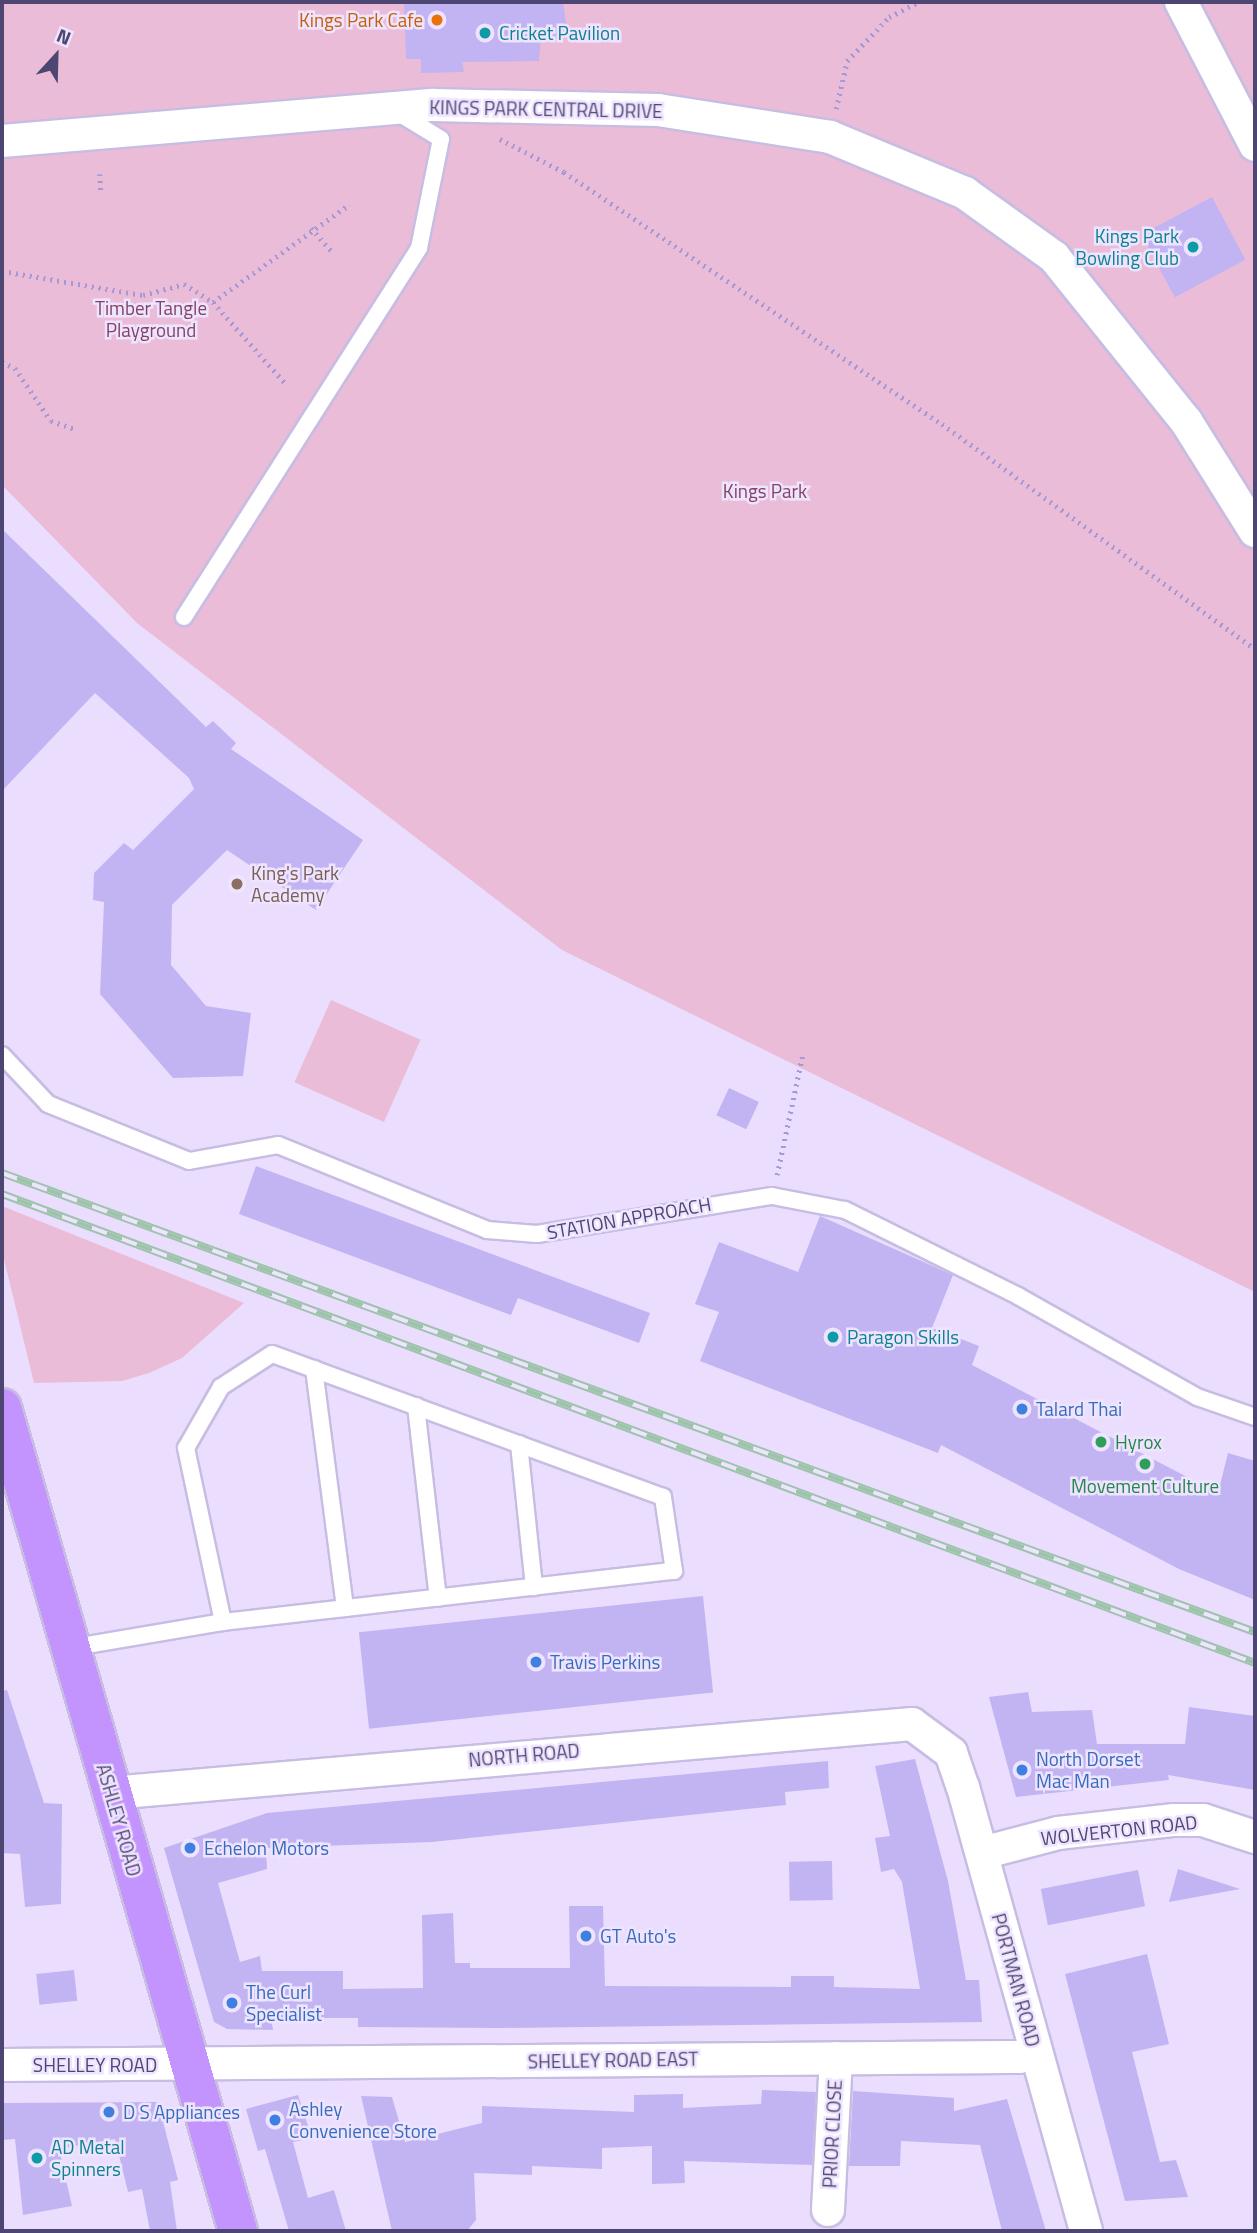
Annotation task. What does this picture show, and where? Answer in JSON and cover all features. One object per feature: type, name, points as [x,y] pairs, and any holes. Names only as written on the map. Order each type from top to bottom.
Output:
[{"type":"main road","name":"ASHLEY ROAD","points":[[2,1408],[188,2065],[238,2231]]},
{"type":"street","points":[[1181,2],[1255,145]]},
{"type":"street","name":"KINGS PARK CENTRAL DRIVE","points":[[2,141],[392,108],[658,110],[830,137],[965,193],[1054,257],[1186,421],[1255,531]]},
{"type":"street","name":"NORTH ROAD","points":[[111,1793],[887,1721],[934,1735]]},
{"type":"street","name":"PORTMAN ROAD","points":[[934,1735],[951,1753],[982,1853],[1086,2231]]},
{"type":"street","name":"WOLVERTON ROAD","points":[[982,1853],[1059,1833],[1174,1820],[1203,1820],[1255,1837]]},
{"type":"street","name":"SHELLEY ROAD EAST","points":[[188,2065],[1019,2057],[1035,2051]]},
{"type":"street","name":"PRIOR CLOSE","points":[[828,2210],[836,2059]]},
{"type":"street","name":"SHELLEY ROAD","points":[[2,2065],[188,2065]]},
{"type":"lane","points":[[184,617],[419,248],[441,139],[392,108]]},
{"type":"lane","name":"STATION APPROACH","points":[[2,1055],[48,1104],[190,1161],[278,1145],[488,1230],[537,1234],[772,1196],[845,1210],[1018,1296],[1197,1397],[1255,1417]]},
{"type":"lane","points":[[69,1648],[223,1622],[674,1571],[663,1497],[272,1354],[221,1387],[186,1448],[223,1622]]},
{"type":"lane","points":[[314,1369],[345,1608]]},
{"type":"lane","points":[[416,1406],[438,1598]]},
{"type":"lane","points":[[519,1444],[534,1587]]},
{"type":"path","points":[[830,137],[847,61],[889,17],[919,2]]},
{"type":"path","points":[[486,132],[564,172],[942,424],[1255,649]]},
{"type":"path","points":[[100,174],[101,192]]},
{"type":"path","points":[[214,302],[311,228],[350,204]]},
{"type":"path","points":[[311,228],[331,250]]},
{"type":"path","points":[[2,271],[143,295],[184,284],[214,302],[286,384]]},
{"type":"path","points":[[2,362],[15,368],[51,421],[76,429]]},
{"type":"path","points":[[772,1196],[803,1053]]},
{"type":"green space","name":"Kings Park","points":[[2,2],[1255,2],[1255,1292],[562,950],[137,623],[2,485]]},
{"type":"green space","points":[[331,1000],[421,1040],[384,1122],[294,1082]]},
{"type":"green space","points":[[2,1206],[244,1303],[182,1358],[149,1373],[122,1381],[34,1383],[2,1251]]},
{"type":"building","name":"Cricket Pavilion","points":[[404,2],[563,2],[568,37],[541,38],[539,61],[462,62],[464,72],[421,73],[421,59],[406,59]]},
{"type":"building","name":"Kings Park Bowling Club","points":[[1212,197],[1245,260],[1175,297],[1141,235]]},
{"type":"building","points":[[2,529],[206,727],[213,721],[236,743],[231,749],[363,840],[316,910],[227,850],[172,905],[171,965],[206,1006],[251,1013],[243,1076],[173,1078],[100,994],[104,902],[93,900],[94,873],[124,843],[133,850],[194,789],[189,778],[95,693],[2,791]]},
{"type":"building","points":[[729,1088],[759,1102],[746,1129],[716,1115]]},
{"type":"building","points":[[256,1166],[650,1313],[639,1343],[518,1298],[511,1315],[239,1214]]},
{"type":"building","points":[[820,1216],[953,1275],[932,1328],[979,1346],[972,1365],[1218,1493],[1228,1453],[1255,1461],[1255,1600],[1179,1569],[941,1445],[938,1453],[700,1361],[719,1312],[695,1304],[719,1242],[798,1272]]},
{"type":"building","name":"Travis Perkins","points":[[703,1596],[713,1692],[369,1729],[359,1632]]},
{"type":"building","points":[[7,1690],[44,1803],[62,1804],[61,1904],[25,1907],[20,1854],[2,1853],[2,1691]]},
{"type":"building","points":[[1028,1692],[1032,1712],[1092,1710],[1097,1744],[1185,1744],[1189,1707],[1255,1716],[1255,1790],[1168,1775],[1169,1780],[1016,1797],[989,1697]]},
{"type":"building","points":[[915,1759],[948,1881],[966,1980],[979,1980],[982,2022],[499,2028],[358,2027],[358,2018],[271,2018],[273,2030],[227,2029],[214,2022],[164,1848],[267,1813],[828,1761],[829,1788],[785,1792],[786,1805],[432,1842],[266,1848],[267,1869],[218,1883],[240,1962],[260,1956],[262,1971],[343,1971],[343,1989],[423,1988],[422,1915],[453,1913],[455,1963],[470,1963],[470,1968],[570,1968],[569,1906],[603,1906],[605,1986],[791,1987],[791,1976],[834,1976],[834,1987],[920,1989],[902,1882],[894,1869],[881,1872],[875,1838],[890,1836],[875,1766]]},
{"type":"building","points":[[832,1861],[833,1900],[790,1901],[789,1862]]},
{"type":"building","points":[[1178,1869],[1240,1889],[1169,1902]]},
{"type":"building","points":[[1138,1870],[1145,1906],[1048,1925],[1041,1889]]},
{"type":"building","points":[[1147,1954],[1169,2044],[1132,2052],[1160,2162],[1176,2160],[1188,2197],[1125,2201],[1065,1974]]},
{"type":"building","points":[[74,1970],[77,2001],[39,2005],[36,1974]]},
{"type":"building","points":[[762,2090],[816,2092],[812,2165],[684,2161],[685,2183],[652,2184],[652,2146],[602,2148],[602,2169],[532,2166],[532,2175],[474,2173],[476,2220],[467,2231],[392,2231],[361,2096],[392,2097],[405,2142],[482,2123],[482,2106],[634,2112],[634,2095],[683,2094],[683,2108],[761,2104]]},
{"type":"building","points":[[853,2091],[954,2098],[954,2111],[1007,2099],[1046,2231],[1002,2231],[980,2145],[901,2141],[900,2166],[849,2166]]},
{"type":"building","points":[[298,2095],[312,2138],[293,2142],[308,2198],[334,2190],[346,2231],[289,2231],[265,2149],[258,2151],[246,2109]]},
{"type":"building","points":[[158,2102],[178,2180],[170,2182],[177,2231],[150,2231],[142,2189],[128,2192],[115,2139],[59,2149],[72,2206],[23,2215],[15,2139],[2,2140],[2,2103]]},
{"type":"railway","points":[[2,1173],[1255,1632]]},
{"type":"railway","points":[[2,1194],[1255,1663]]},
{"type":"place","name":"Kings Park Cafe","points":[[437,20]]},
{"type":"place","name":"Cricket Pavilion","points":[[485,33]]},
{"type":"place","name":"Kings Park Bowling Club","points":[[1193,247]]},
{"type":"place","name":"King's Park Academy","points":[[237,884]]},
{"type":"place","name":"Paragon Skills","points":[[833,1337]]},
{"type":"place","name":"Talard Thai","points":[[1022,1409]]},
{"type":"place","name":"Hyrox","points":[[1101,1442]]},
{"type":"place","name":"Movement Culture","points":[[1145,1464]]},
{"type":"place","name":"Travis Perkins","points":[[536,1662]]},
{"type":"place","name":"North Dorset Mac Man","points":[[1022,1770]]},
{"type":"place","name":"Echelon Motors","points":[[190,1848]]},
{"type":"place","name":"GT Auto's","points":[[586,1936]]},
{"type":"place","name":"The Curl Specialist","points":[[232,2003]]},
{"type":"place","name":"D S Appliances","points":[[109,2112]]},
{"type":"place","name":"Ashley Convenience Store","points":[[275,2120]]},
{"type":"place","name":"AD Metal Spinners","points":[[37,2158]]},
{"type":"park label","name":"Timber Tangle Playground","points":[[151,319]]}]
